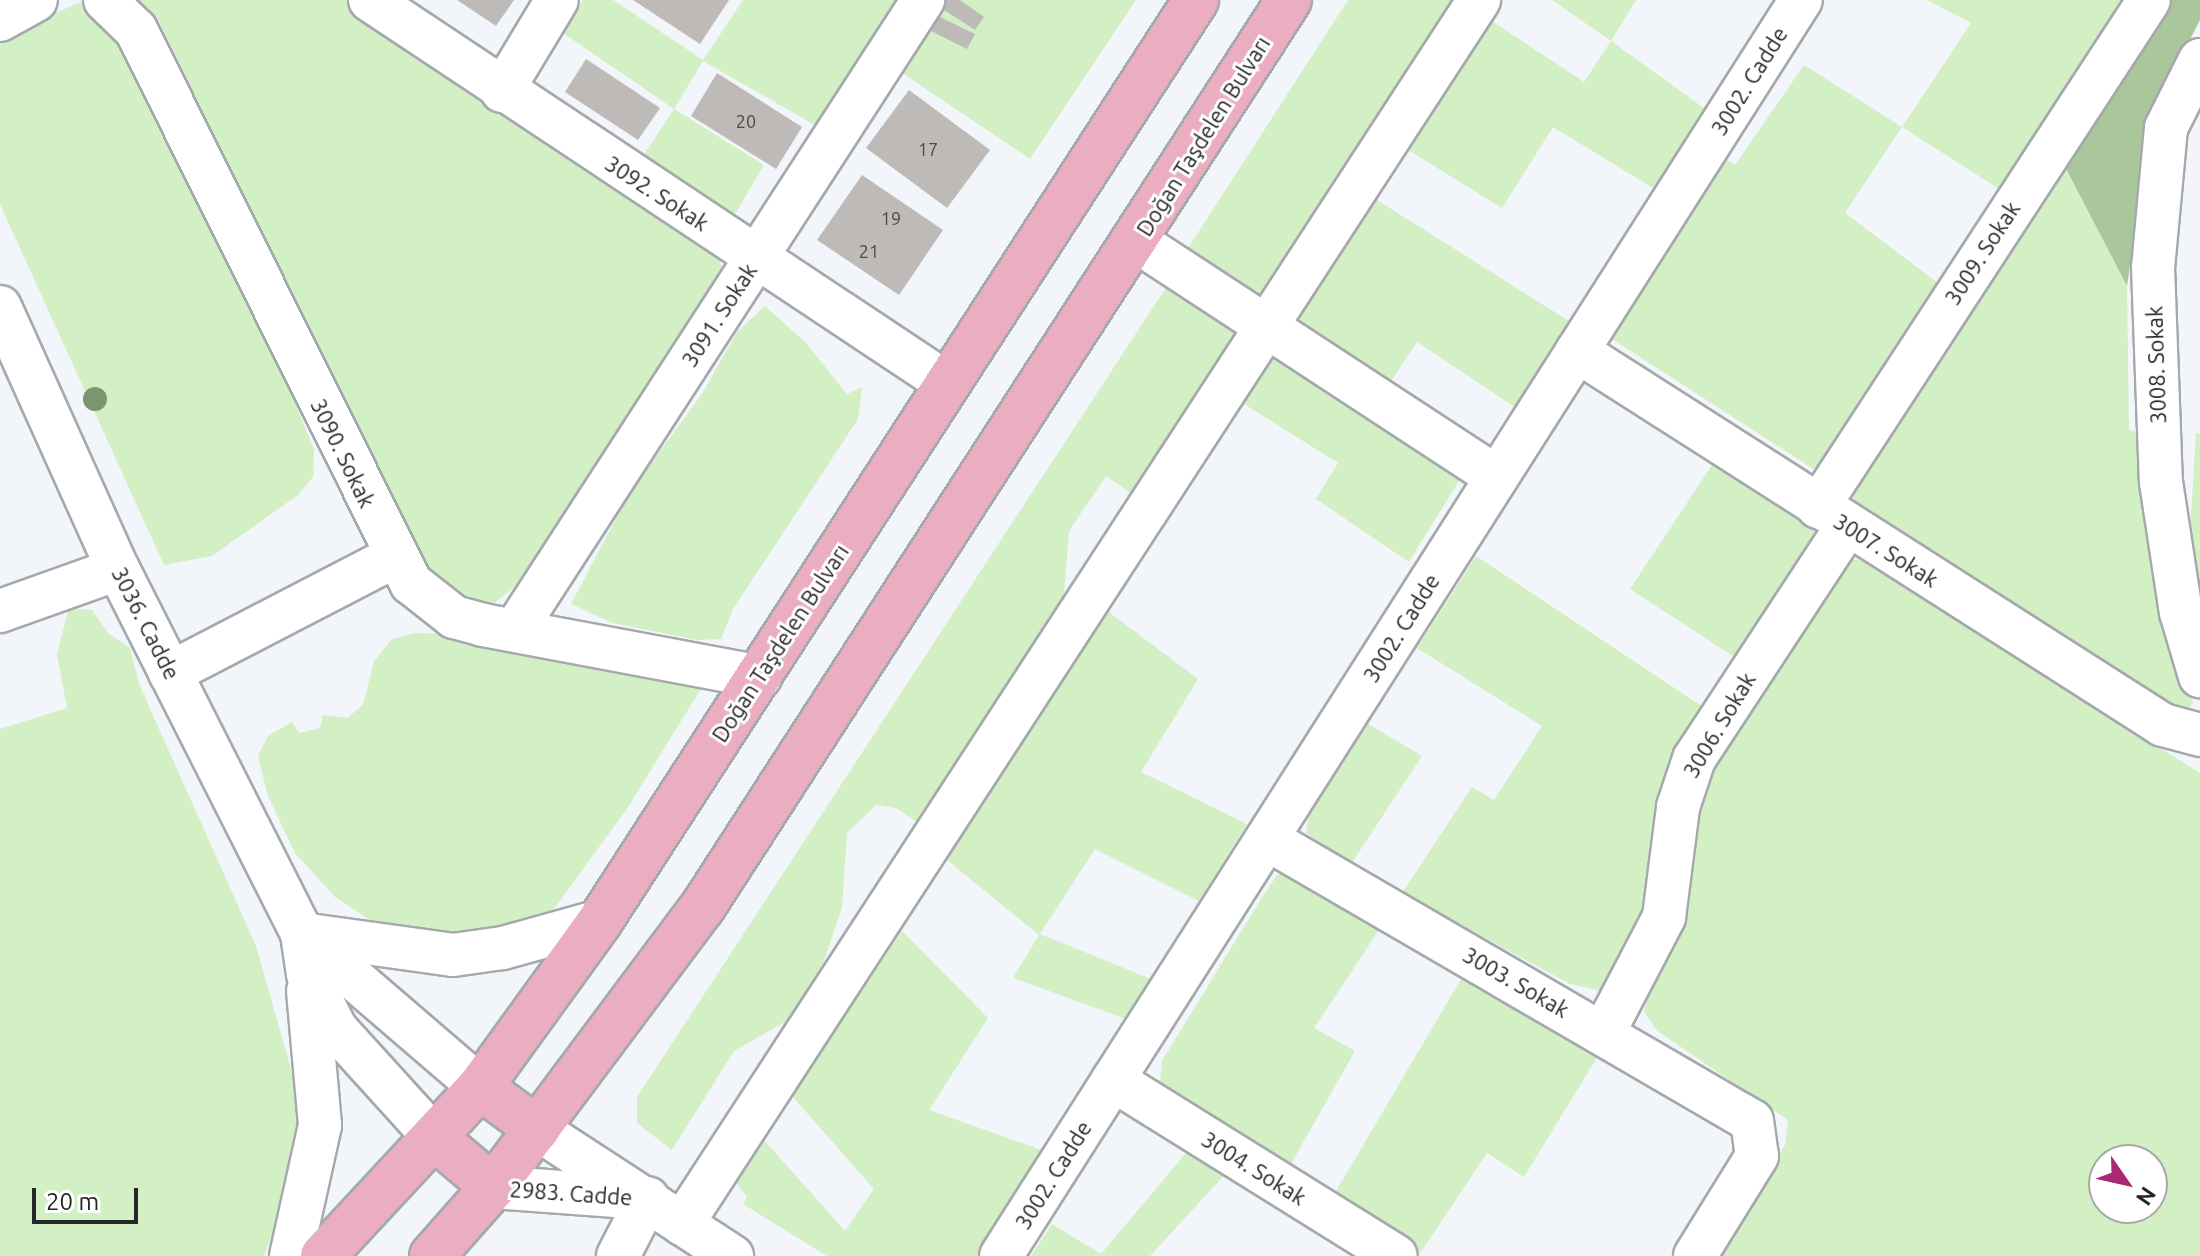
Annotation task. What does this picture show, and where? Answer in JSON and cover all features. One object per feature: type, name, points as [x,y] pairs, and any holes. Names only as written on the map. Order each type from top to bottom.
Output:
[{"type":"main road","name":"Doğan Taşdelen Bulvarı","points":[[323,1256],[480,1087],[600,921],[760,677],[945,382],[1196,0]]},
{"type":"main road","name":"Doğan Taşdelen Bulvarı","points":[[432,1256],[493,1187],[711,895],[1289,0]]},
{"type":"main road","points":[[480,1087],[537,1129]]},
{"type":"main road","points":[[435,1138],[493,1187]]},
{"type":"street","points":[[0,20],[36,0]]},
{"type":"street","name":"3090. Sokak","points":[[105,0],[136,30],[394,557],[429,602],[454,617],[760,677]]},
{"type":"street","name":"3092. Sokak","points":[[370,0],[502,91],[945,382]]},
{"type":"street","points":[[502,91],[557,0]]},
{"type":"street","name":"3091. Sokak","points":[[515,630],[923,0]]},
{"type":"street","points":[[682,1224],[1479,0]]},
{"type":"street","name":"3002. Cadde","points":[[1001,1256],[1801,0]]},
{"type":"street","name":"3009. Sokak","points":[[1833,517],[2149,0]]},
{"type":"street","name":"3008. Sokak","points":[[2200,60],[2166,128],[2153,267],[2161,482],[2181,612],[2200,676]]},
{"type":"street","points":[[1136,241],[1497,477]]},
{"type":"street","name":"3036. Cadde","points":[[0,307],[118,569],[302,934],[308,974],[336,1029],[435,1138]]},
{"type":"street","name":"3007. Sokak","points":[[1577,351],[2163,725],[2200,735]]},
{"type":"street","name":"3006. Sokak","points":[[1604,1032],[1664,917],[1678,807],[1694,759],[1833,517]]},
{"type":"street","points":[[170,673],[394,557]]},
{"type":"street","points":[[0,611],[118,569]]},
{"type":"street","name":"3003. Sokak","points":[[1267,839],[1742,1112],[1758,1133],[1757,1156],[1695,1256]]},
{"type":"street","points":[[291,1256],[320,1125],[302,934],[453,955],[503,948],[600,921]]},
{"type":"street","name":"3036. Cadde","points":[[302,934],[480,1087]]},
{"type":"street","name":"3004. Sokak","points":[[1113,1080],[1396,1256]]},
{"type":"street","name":"2983. Cadde","points":[[537,1129],[648,1198],[732,1256]]},
{"type":"street","name":"2983. Cadde","points":[[493,1187],[648,1198]]},
{"type":"street","points":[[618,1256],[648,1198]]},
{"type":"green space","points":[[85,0],[123,40],[245,282],[314,449],[313,477],[298,495],[212,556],[164,565],[0,204],[0,38]]},
{"type":"green space","points":[[123,0],[351,0],[717,257],[724,270],[529,575],[493,604],[451,604],[426,588]]},
{"type":"green space","points":[[583,0],[613,0],[703,60],[743,0],[907,0],[825,131],[703,61],[674,109],[563,33]]},
{"type":"green space","points":[[941,0],[1136,0],[1030,159],[895,68]]},
{"type":"green space","points":[[1348,0],[1457,0],[1258,305],[1183,256]]},
{"type":"green space","points":[[1552,0],[1636,0],[1611,41]]},
{"type":"green space","points":[[1927,0],[2129,0],[2004,192],[1902,127],[1971,23]]},
{"type":"green space","points":[[2168,0],[2200,0],[2200,20],[2154,109],[2127,286],[2061,159]]},
{"type":"green space","points":[[1486,17],[1584,82],[1611,41],[1704,108],[1653,188],[1553,127],[1502,208],[1400,145]]},
{"type":"green space","points":[[1804,65],[1902,127],[1845,213],[1946,289],[1829,479],[1612,339],[1609,314],[1715,152],[1735,165]]},
{"type":"green space","points":[[674,109],[764,165],[735,214],[642,158]]},
{"type":"green space","points":[[2061,159],[2127,286],[2129,430],[2151,436],[2159,565],[2193,703],[2185,712],[1855,505],[1852,488]]},
{"type":"green space","points":[[1369,195],[1569,321],[1515,407],[1417,342],[1387,387],[1297,326],[1292,317]]},
{"type":"green space","points":[[1167,286],[1209,306],[1241,335],[1135,496],[1106,476],[1069,531],[1063,608],[921,825],[896,808],[876,805],[847,833],[842,908],[814,990],[797,1015],[734,1051],[672,1150],[637,1123],[637,1097]]},
{"type":"green space","points":[[765,306],[805,342],[847,394],[862,387],[858,419],[733,609],[721,639],[697,640],[613,623],[571,604],[630,492],[702,394],[737,332]]},
{"type":"green space","points":[[1276,354],[1465,471],[1409,562],[1316,499],[1338,463],[1241,402]]},
{"type":"green space","points":[[2196,433],[2200,434],[2200,609],[2188,563]]},
{"type":"green space","points":[[1716,459],[1816,528],[1817,540],[1739,660],[1630,589]]},
{"type":"green space","points":[[1476,556],[1706,709],[1654,898],[1613,993],[1570,984],[1402,893],[1472,787],[1494,800],[1542,726],[1417,648]]},
{"type":"green space","points":[[1859,559],[2200,773],[2200,1256],[1719,1256],[1785,1145],[1788,1120],[1656,1030],[1644,1011],[1699,785],[1844,562]]},
{"type":"green space","points":[[69,608],[92,610],[108,633],[130,648],[139,684],[256,946],[292,1073],[297,1119],[296,1167],[264,1256],[0,1256],[0,729],[67,708],[57,654]]},
{"type":"green space","points":[[1106,610],[1198,679],[1141,772],[1247,824],[1199,901],[1095,849],[1040,934],[1151,979],[1126,1019],[1013,978],[1039,935],[947,860]]},
{"type":"green space","points":[[415,633],[454,634],[702,687],[628,807],[554,909],[510,929],[414,938],[373,922],[335,897],[295,853],[268,796],[258,756],[268,736],[292,722],[299,733],[320,728],[323,715],[347,718],[363,705],[374,661],[392,639]]},
{"type":"green space","points":[[1368,724],[1422,756],[1351,864],[1306,833],[1309,815]]},
{"type":"green space","points":[[1289,872],[1387,918],[1314,1028],[1355,1051],[1288,1169],[1160,1081],[1162,1061],[1261,899],[1277,875]]},
{"type":"green space","points":[[902,931],[988,1018],[929,1110],[1044,1151],[979,1256],[827,1256],[743,1204],[747,1197],[735,1181],[763,1139],[845,1231],[874,1189],[792,1096]]},
{"type":"green space","points":[[1467,969],[1601,1051],[1524,1177],[1487,1153],[1421,1252],[1332,1198]]},
{"type":"green space","points":[[1191,1147],[1229,1170],[1150,1256],[1031,1256],[1052,1224],[1101,1254]]},
{"type":"building","points":[[457,0],[514,0],[496,26]]},
{"type":"building","points":[[633,0],[729,0],[700,44]]},
{"type":"building","points":[[946,0],[960,0],[984,17],[975,30],[941,8]]},
{"type":"building","points":[[938,16],[975,34],[967,49],[931,31]]},
{"type":"building","points":[[586,59],[660,108],[638,140],[565,92]]},
{"type":"building","points":[[717,73],[802,127],[776,169],[691,116]]},
{"type":"building","points":[[909,90],[990,150],[947,208],[866,148]]},
{"type":"building","points":[[862,175],[943,230],[899,295],[817,240]]}]
